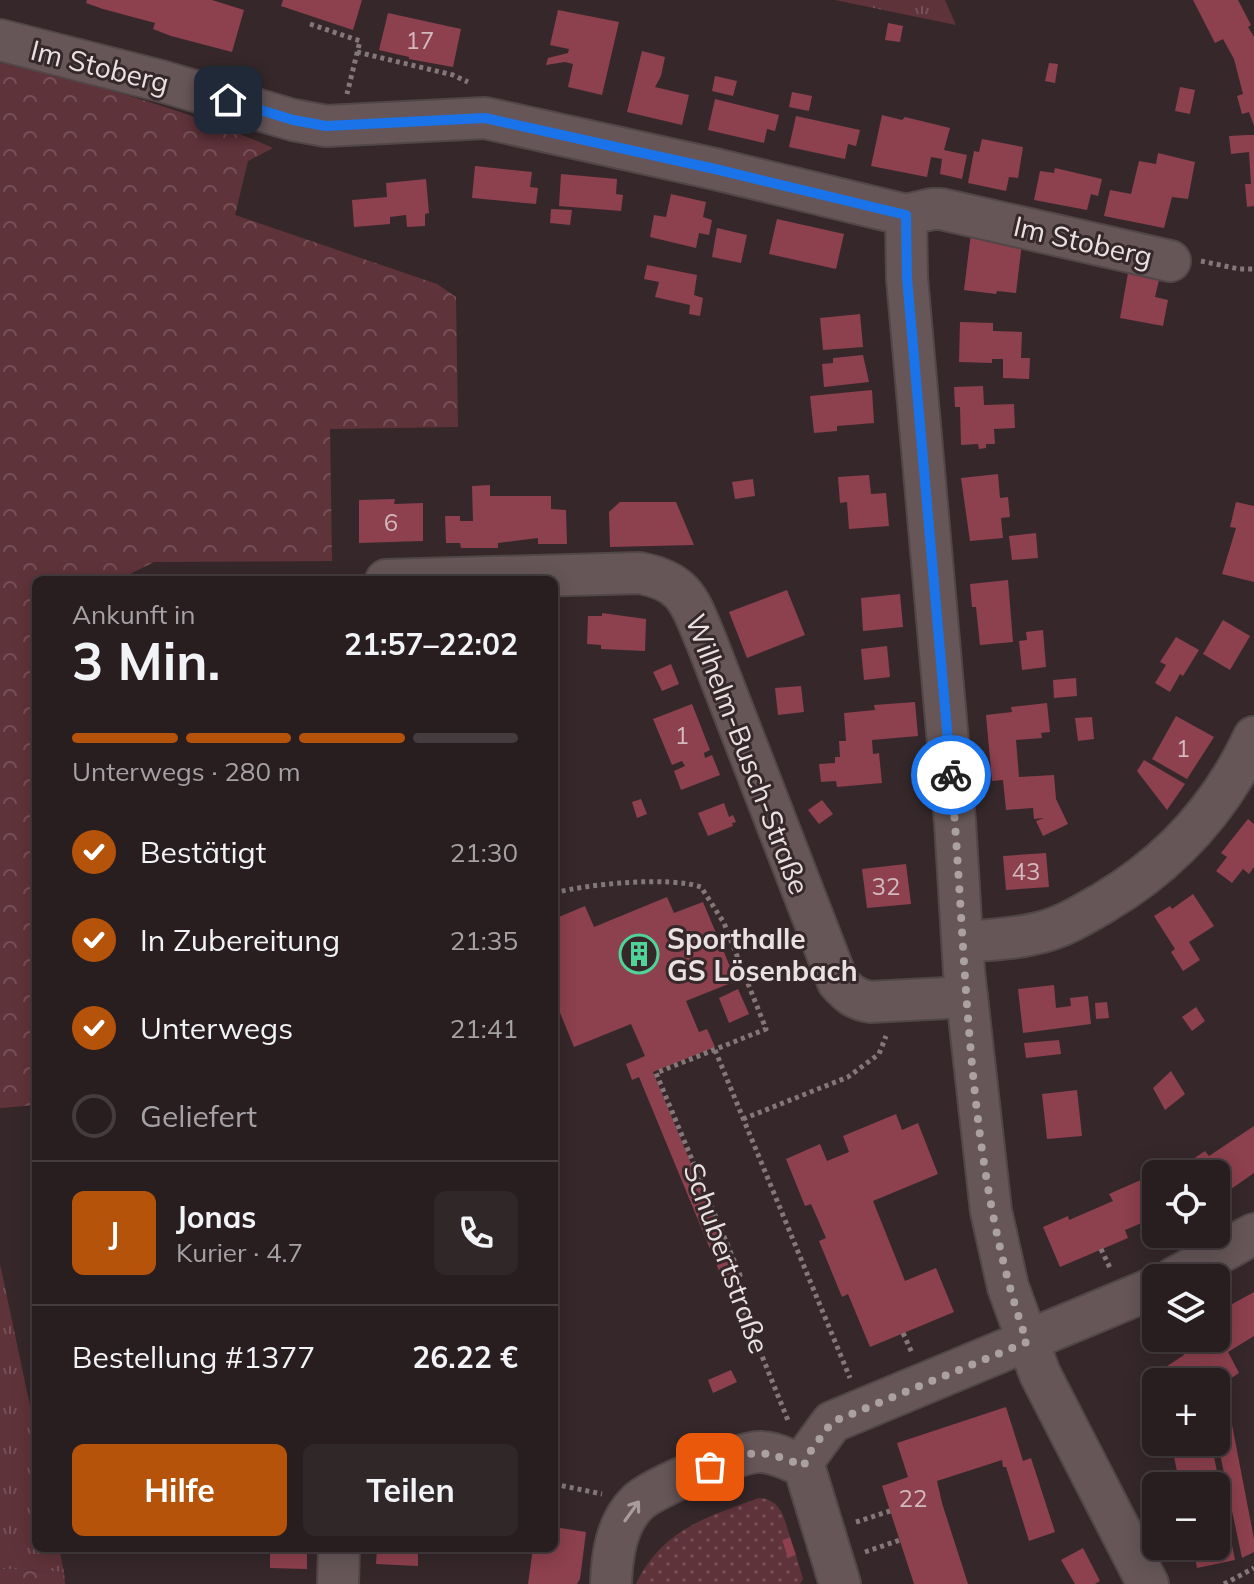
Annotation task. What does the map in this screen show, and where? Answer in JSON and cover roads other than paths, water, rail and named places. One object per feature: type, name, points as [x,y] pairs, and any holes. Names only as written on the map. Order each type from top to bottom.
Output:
[{"type":"street","name":"Im Stoberg","points":[[0,40],[161,81],[293,120],[338,126],[485,118],[906,215],[941,209],[1170,261]]},
{"type":"street","points":[[906,215],[907,278],[955,822],[967,997],[991,1211],[1008,1287],[1027,1342],[1053,1402],[1148,1584]]},
{"type":"street","name":"Wilhelm-Busch-Straße","points":[[531,576],[640,573],[675,583],[689,601],[707,643],[838,982],[849,994],[870,1002],[967,997]]},
{"type":"street","points":[[963,942],[1044,931],[1073,921],[1135,884],[1164,862],[1194,832],[1228,786],[1254,737]]},
{"type":"street","points":[[1199,1264],[1254,1234]]},
{"type":"street","points":[[840,1584],[804,1466],[807,1456],[832,1422],[1142,1293]]},
{"type":"street","points":[[611,1584],[616,1541],[624,1520],[638,1501],[671,1483],[753,1452],[770,1453],[804,1466]]},
{"type":"street","points":[[338,1584],[339,1552]]},
{"type":"place","name":"Sporthalle GS Lösenbach","points":[[639,954]]}]
